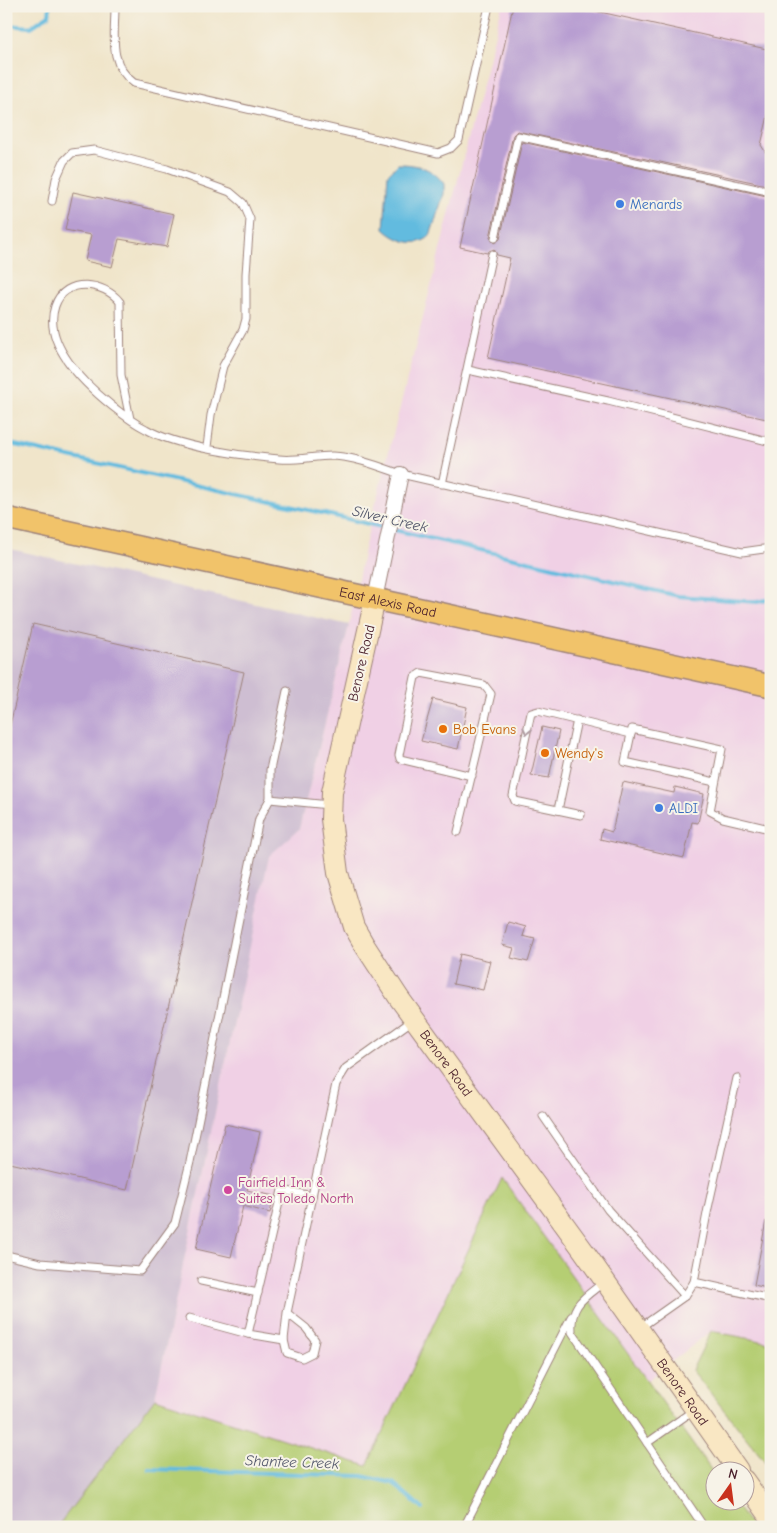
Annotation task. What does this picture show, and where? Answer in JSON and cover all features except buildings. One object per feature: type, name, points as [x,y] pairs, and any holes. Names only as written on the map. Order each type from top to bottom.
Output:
[{"type":"main road","name":"East Alexis Road","points":[[6,518],[771,686]]},
{"type":"main road","name":"Benore Road","points":[[375,599],[337,765],[332,805],[333,845],[338,873],[354,927],[415,1019],[605,1281],[731,1460]]},
{"type":"main road","points":[[754,1494],[771,1518]]},
{"type":"street","points":[[375,599],[401,474]]},
{"type":"lane","points":[[115,6],[115,55],[122,75],[134,83],[438,153],[451,148],[459,140],[489,6]]},
{"type":"lane","points":[[495,238],[518,136],[771,192]]},
{"type":"lane","points":[[52,201],[56,179],[64,161],[72,153],[94,150],[167,169],[230,192],[243,203],[250,219],[246,274],[246,320],[244,330],[223,366],[211,415],[207,447]]},
{"type":"lane","points":[[442,484],[492,254]]},
{"type":"lane","points":[[130,418],[121,375],[120,302],[114,294],[95,285],[82,285],[71,289],[62,295],[55,304],[53,314],[59,343],[70,366],[84,382],[130,418],[147,430],[174,441],[280,460],[332,456],[363,460],[401,474],[442,484],[742,552],[771,548]]},
{"type":"lane","points":[[468,370],[617,403],[771,442]]},
{"type":"lane","points":[[458,832],[472,776],[490,694],[488,688],[484,685],[421,673],[415,677],[399,755],[400,759],[472,776]]},
{"type":"lane","points":[[6,1256],[40,1263],[140,1272],[175,1223],[190,1162],[259,819],[270,799],[270,770],[287,691]]},
{"type":"lane","points":[[581,815],[515,801],[512,796],[531,713],[538,711],[631,734]]},
{"type":"lane","points":[[558,810],[578,720]]},
{"type":"lane","points":[[716,782],[624,762],[632,729],[722,749],[716,782],[710,811],[723,818],[770,830]]},
{"type":"lane","points":[[270,799],[332,805]]},
{"type":"lane","points":[[287,1313],[306,1328],[315,1340],[312,1353],[302,1358],[287,1353],[284,1340],[287,1313],[336,1084],[346,1068],[415,1019]]},
{"type":"lane","points":[[638,1329],[686,1296],[694,1282],[708,1208],[737,1078]]},
{"type":"lane","points":[[543,1116],[608,1210],[686,1296]]},
{"type":"lane","points":[[248,1334],[282,1190],[312,1196]]},
{"type":"lane","points":[[201,1281],[258,1293]]},
{"type":"lane","points":[[464,1527],[579,1301],[605,1281]]},
{"type":"lane","points":[[694,1282],[771,1299]]},
{"type":"lane","points":[[571,1317],[572,1332],[704,1527]]},
{"type":"lane","points":[[189,1318],[248,1334],[284,1340]]},
{"type":"lane","points":[[647,1443],[695,1409]]},
{"type":"shaded area","points":[[502,6],[719,6],[771,18],[771,1343],[711,1331],[647,1381],[502,1179],[367,1466],[155,1398],[269,855],[299,829],[349,625],[364,549]]},
{"type":"shaded area","points":[[6,548],[349,625],[299,829],[269,856],[155,1398],[57,1527],[6,1527]]},
{"type":"green space","points":[[502,1178],[704,1460],[704,1510],[740,1510],[752,1527],[57,1527],[155,1398],[367,1466]]},
{"type":"green space","points":[[711,1331],[771,1343],[771,1469],[692,1370]]},
{"type":"water","points":[[398,164],[424,168],[435,174],[444,184],[444,194],[430,236],[419,242],[406,242],[394,237],[384,229],[388,174]]},
{"type":"waterway","points":[[6,25],[31,27],[49,15],[50,6]]},
{"type":"waterway","name":"Silver Creek","points":[[6,443],[326,514],[678,596],[757,602],[771,599]]},
{"type":"waterway","name":"Shantee Creek","points":[[149,1469],[362,1476],[393,1483],[423,1509]]},
{"type":"place","name":"Menards","points":[[620,204]]},
{"type":"place","name":"Bob Evans","points":[[443,729]]},
{"type":"place","name":"Wendy's","points":[[545,753]]},
{"type":"place","name":"ALDI","points":[[659,808]]},
{"type":"place","name":"Fairfield Inn & Suites Toledo North","points":[[228,1190]]}]
